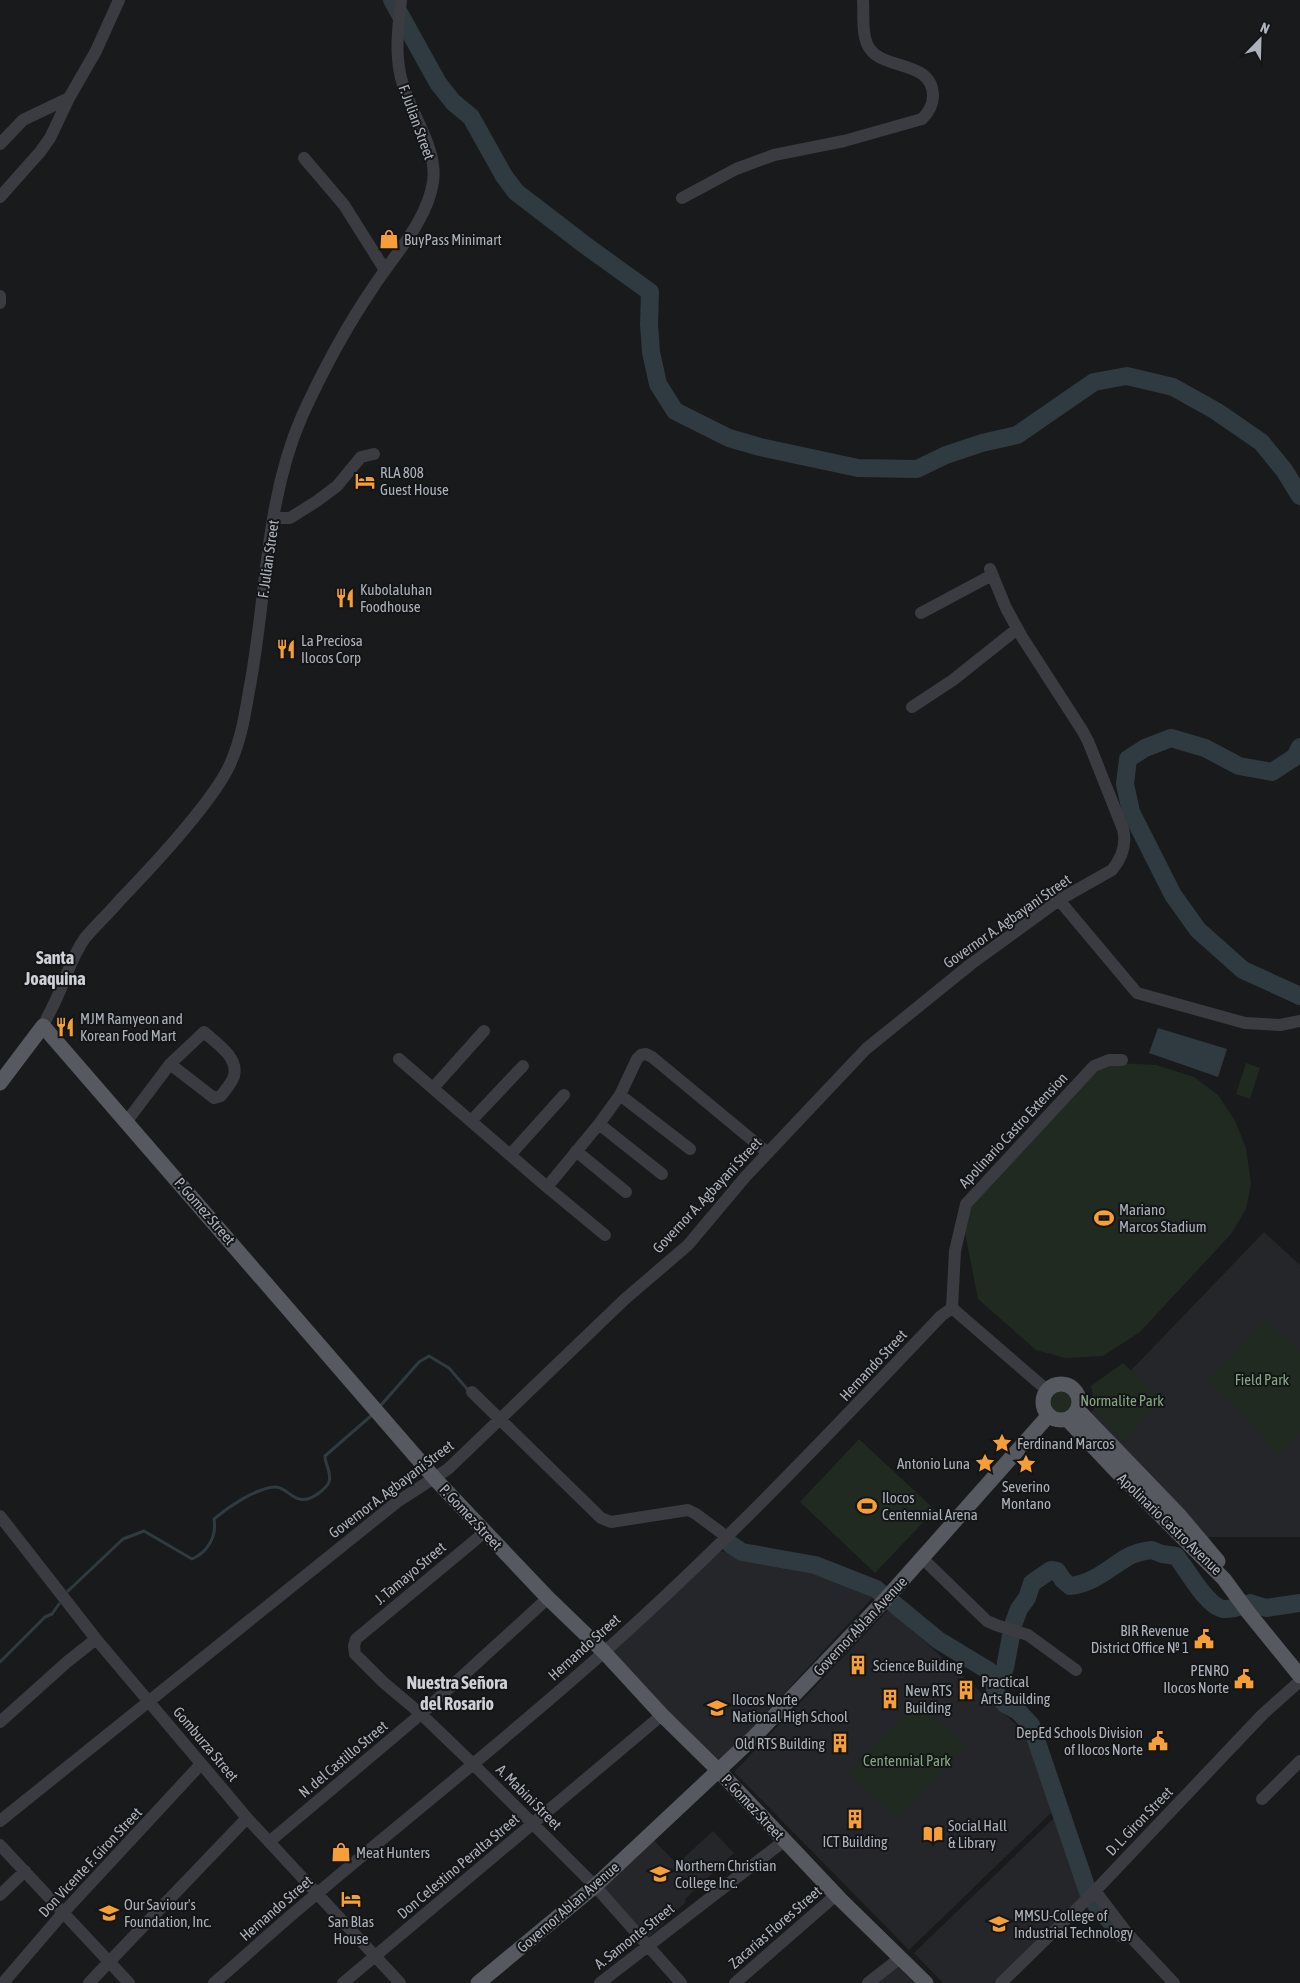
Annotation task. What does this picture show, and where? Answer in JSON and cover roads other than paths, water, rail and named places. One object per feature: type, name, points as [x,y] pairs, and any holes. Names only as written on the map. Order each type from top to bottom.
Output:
[{"type":"main road","name":"F. Julian Street","points":[[0,1083],[43,1026]]},
{"type":"main road","name":"P. Gomez Street","points":[[43,1026],[435,1479],[548,1598],[604,1652],[662,1715],[718,1770],[784,1841],[926,1983]]},
{"type":"main road","points":[[1062,1385],[1071,1388],[1078,1395],[1079,1405],[1072,1414],[1058,1420],[1049,1416],[1044,1406],[1045,1395],[1048,1390],[1062,1385]]},
{"type":"main road","name":"Apolinario Castro Avenue","points":[[1072,1414],[1120,1475],[1224,1579],[1300,1676]]},
{"type":"main road","name":"Governor Ablan Avenue","points":[[478,1983],[596,1886],[754,1737],[886,1598],[1049,1416]]},
{"type":"street","points":[[0,196],[40,152],[50,138],[68,98],[96,52],[119,0]]},
{"type":"street","name":"F. Julian Street","points":[[43,1026],[58,996],[66,973],[85,939],[184,831],[210,797],[230,766],[241,733],[255,662],[273,518],[282,477],[300,420],[337,344],[410,235],[428,202],[433,182],[434,167],[431,153],[408,103],[402,82],[397,42],[401,0]]},
{"type":"street","points":[[682,198],[754,161],[774,155],[844,141],[913,122],[922,119],[929,112],[933,101],[933,89],[930,82],[923,75],[878,56],[868,48],[864,0]]},
{"type":"street","points":[[0,144],[23,120],[68,98]]},
{"type":"street","points":[[304,158],[344,205],[385,270]]},
{"type":"street","points":[[0,296],[0,303]]},
{"type":"street","points":[[273,518],[290,518],[318,501],[337,486],[361,457],[374,454]]},
{"type":"street","name":"Governor A. Agbayani Street","points":[[0,1821],[397,1502],[425,1483],[435,1479],[452,1466],[625,1299],[688,1245],[768,1153],[866,1049],[971,964],[1059,900],[1112,870],[1121,858],[1126,839],[1123,829],[1082,730],[1017,629],[991,572],[921,613]]},
{"type":"street","points":[[912,707],[960,674],[1017,629]]},
{"type":"street","points":[[1059,900],[1137,993],[1245,1023],[1280,1026],[1300,1021]]},
{"type":"street","points":[[433,1088],[484,1031]]},
{"type":"street","points":[[127,1121],[170,1064],[204,1032],[227,1052],[232,1061],[234,1076],[221,1096],[214,1098],[170,1064]]},
{"type":"street","points":[[547,1187],[599,1124],[620,1095],[637,1059],[641,1055],[646,1054],[768,1153]]},
{"type":"street","points":[[399,1059],[605,1235]]},
{"type":"street","name":"Apolinario Castro Extension","points":[[952,1308],[955,1251],[966,1204],[1094,1066],[1109,1060],[1122,1060]]},
{"type":"street","points":[[471,1121],[523,1066]]},
{"type":"street","points":[[510,1155],[564,1095]]},
{"type":"street","points":[[620,1095],[690,1149]]},
{"type":"street","points":[[599,1124],[662,1174]]},
{"type":"street","points":[[576,1151],[626,1192]]},
{"type":"street","points":[[952,1308],[1048,1390]]},
{"type":"street","name":"Hernando Street","points":[[214,1983],[317,1893],[474,1765],[604,1652],[727,1537],[839,1425],[941,1316],[952,1308]]},
{"type":"street","points":[[472,1392],[601,1518],[611,1522],[688,1510],[727,1537]]},
{"type":"street","name":"Gomburza Street","points":[[0,1516],[96,1639],[247,1818],[400,1983]]},
{"type":"street","name":"J. Tamayo Street","points":[[356,1639],[485,1532]]},
{"type":"street","points":[[922,1558],[987,1621],[1028,1635],[1076,1670]]},
{"type":"street","name":"N. del Castillo Street","points":[[269,1842],[421,1714],[548,1598]]},
{"type":"street","points":[[0,1722],[67,1662],[96,1639]]},
{"type":"street","name":"A. Mabini Street","points":[[356,1639],[354,1646],[355,1654],[474,1765],[596,1886],[681,1983]]},
{"type":"street","name":"D. L. Giron Street","points":[[1001,1983],[1096,1890],[1263,1714],[1300,1681]]},
{"type":"street","name":"Don Celestino Peralta Street","points":[[343,1983],[534,1825],[662,1715]]},
{"type":"street","points":[[1262,1799],[1300,1761]]},
{"type":"street","name":"Don Vicente F. Giron Street","points":[[3,1983],[63,1913],[201,1764]]},
{"type":"street","points":[[88,1983],[247,1818]]},
{"type":"street","name":"A. Samonte Street","points":[[600,1983],[784,1841]]},
{"type":"street","points":[[0,1846],[129,1983]]},
{"type":"street","points":[[0,1895],[25,1871]]},
{"type":"street","points":[[1096,1890],[1128,1933],[1174,1983]]},
{"type":"street","name":"Zacarias Flores Street","points":[[735,1983],[836,1894]]},
{"type":"street","points":[[868,1983],[900,1958]]},
{"type":"waterway","points":[[392,0],[438,83],[453,102],[471,117],[504,176],[516,192],[650,292],[649,324],[651,352],[658,384],[675,411],[729,438],[760,447],[858,468],[917,469],[946,455],[982,443],[1017,435],[1094,382],[1127,376],[1173,387],[1216,411],[1261,442],[1284,470],[1300,496]]},
{"type":"waterway","points":[[1300,747],[1295,757],[1272,772],[1239,766],[1205,748],[1171,738],[1145,748],[1128,759],[1125,784],[1131,812],[1173,895],[1198,930],[1243,970],[1300,996]]},
{"type":"waterway","points":[[382,1404],[419,1362],[429,1356],[449,1368],[468,1390]]},
{"type":"waterway","points":[[68,1591],[123,1539],[144,1531],[192,1559],[203,1552],[210,1543],[213,1537],[214,1519],[251,1494],[275,1487],[284,1490],[298,1499],[311,1498],[323,1490],[329,1482],[330,1475],[325,1456],[372,1415]]},
{"type":"waterway","points":[[730,1544],[742,1552],[815,1565],[876,1589],[938,1640],[989,1671],[995,1684],[995,1692],[1005,1704],[1018,1711],[1031,1725],[1088,1892]]},
{"type":"waterway","points":[[995,1684],[1005,1668],[1013,1625],[1019,1609],[1027,1598],[1032,1583],[1051,1570],[1057,1571],[1070,1586],[1078,1585],[1093,1579],[1132,1555],[1152,1550],[1176,1556],[1210,1601],[1223,1609],[1250,1603],[1266,1608],[1300,1603]]},
{"type":"waterway","points":[[0,1662],[45,1617],[52,1614],[59,1604]]},
{"type":"waterway","points":[[1095,1903],[1100,1911],[1123,1934]]},
{"type":"place","name":"BuyPass Minimart","points":[[389,239]]},
{"type":"place","name":"RLA 808 Guest House","points":[[365,481]]},
{"type":"place","name":"Kubolaluhan Foodhouse","points":[[345,598]]},
{"type":"place","name":"La Preciosa Ilocos Corp","points":[[286,649]]},
{"type":"place","name":"MJM Ramyeon and Korean Food Mart","points":[[65,1027]]},
{"type":"place","name":"Mariano Marcos Stadium","points":[[1104,1218]]},
{"type":"place","name":"Ferdinand Marcos","points":[[1002,1443]]},
{"type":"place","name":"Antonio Luna","points":[[985,1463]]},
{"type":"place","name":"Severino Montano","points":[[1026,1464]]},
{"type":"place","name":"Ilocos Centennial Arena","points":[[867,1506]]},
{"type":"place","name":"BIR Revenue District Office № 1","points":[[1204,1639]]},
{"type":"place","name":"Science Building","points":[[858,1665]]},
{"type":"place","name":"PENRO Ilocos Norte","points":[[1244,1679]]},
{"type":"place","name":"Practical Arts Building","points":[[966,1690]]},
{"type":"place","name":"New RTS Building","points":[[890,1699]]},
{"type":"place","name":"Ilocos Norte National High School","points":[[717,1708]]},
{"type":"place","name":"DepEd Schools Division of Ilocos Norte","points":[[1158,1741]]},
{"type":"place","name":"Old RTS Building","points":[[840,1743]]},
{"type":"place","name":"ICT Building","points":[[855,1819]]},
{"type":"place","name":"Social Hall & Library","points":[[933,1834]]},
{"type":"place","name":"Meat Hunters","points":[[341,1852]]},
{"type":"place","name":"Northern Christian College Inc.","points":[[660,1874]]},
{"type":"place","name":"San Blas House","points":[[351,1899]]},
{"type":"place","name":"Our Saviour's Foundation, Inc.","points":[[109,1913]]},
{"type":"place","name":"MMSU-College of Industrial Technology","points":[[999,1924]]},
{"type":"district","name":"Santa Joaquina","points":[[55,968]]},
{"type":"district","name":"Nuestra Señora del Rosario","points":[[457,1692]]},
{"type":"park label","name":"Field Park","points":[[1262,1379]]},
{"type":"park label","name":"Normalite Park","points":[[1122,1400]]},
{"type":"park label","name":"Centennial Park","points":[[907,1760]]}]
